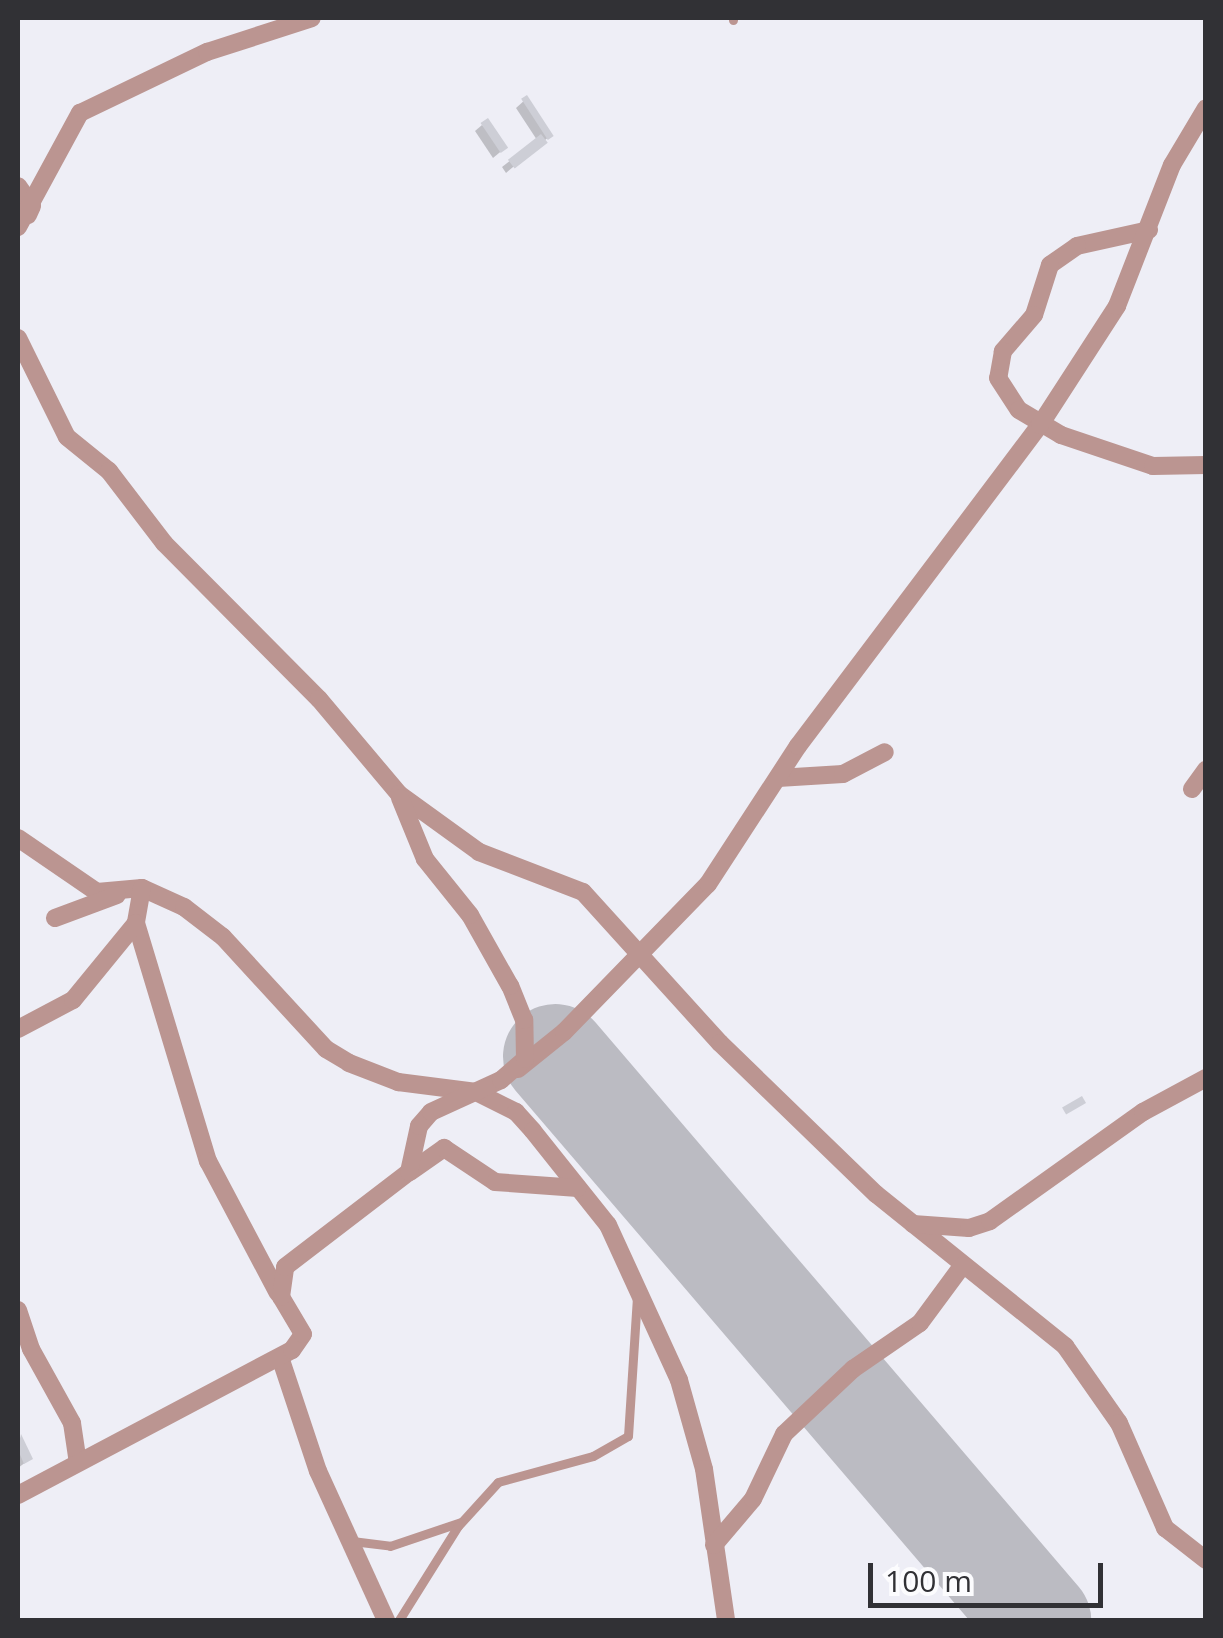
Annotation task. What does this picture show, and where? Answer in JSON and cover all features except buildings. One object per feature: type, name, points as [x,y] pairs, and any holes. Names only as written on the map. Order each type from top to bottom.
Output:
[{"type":"street","points":[[18,238],[23,215],[71,123],[90,106],[207,52],[312,18]]},
{"type":"street","points":[[410,1172],[419,1126],[442,1105],[476,1092],[518,1068],[564,1032],[637,952],[708,884],[778,778],[1040,426],[1117,306],[1172,165],[1206,108]]},
{"type":"street","points":[[18,186],[23,215]]},
{"type":"street","points":[[1149,230],[1078,246],[1042,278],[1034,315],[998,364],[1003,390],[1040,426],[1153,466],[1206,465]]},
{"type":"street","points":[[18,338],[67,437],[109,470],[174,554],[319,699],[398,794],[479,852],[583,892],[720,1042],[914,1224],[1065,1346],[1103,1394],[1165,1528],[1206,1560]]},
{"type":"street","points":[[778,778],[842,774],[885,752]]},
{"type":"street","points":[[1192,789],[1206,770]]},
{"type":"street","points":[[398,794],[426,859],[470,915],[510,986],[528,1046],[518,1068]]},
{"type":"street","points":[[20,842],[84,886],[122,894]]},
{"type":"street","points":[[18,1495],[280,1358],[303,1334],[240,1233],[208,1161],[136,923],[142,888]]},
{"type":"street","points":[[56,918],[142,888],[169,897],[223,937],[307,1030],[349,1064],[398,1082],[476,1092],[516,1112],[608,1225],[638,1285],[691,1416],[726,1620]]},
{"type":"street","points":[[18,1029],[73,1000],[136,923]]},
{"type":"street","points":[[914,1224],[969,1228],[990,1222],[1143,1112],[1206,1078]]},
{"type":"street","points":[[281,1298],[285,1266],[444,1148],[495,1182],[578,1188]]},
{"type":"street","points":[[714,1545],[753,1499],[784,1434],[853,1370],[920,1323],[962,1266]]},
{"type":"street","points":[[18,1310],[31,1349],[72,1423],[78,1464]]},
{"type":"street","points":[[280,1358],[349,1540],[386,1620]]},
{"type":"lane","points":[[398,1620],[461,1522],[506,1478],[592,1456],[628,1436],[638,1285]]},
{"type":"lane","points":[[349,1540],[390,1546],[461,1522]]},
{"type":"runway","points":[[555,1056],[1038,1620]]}]
